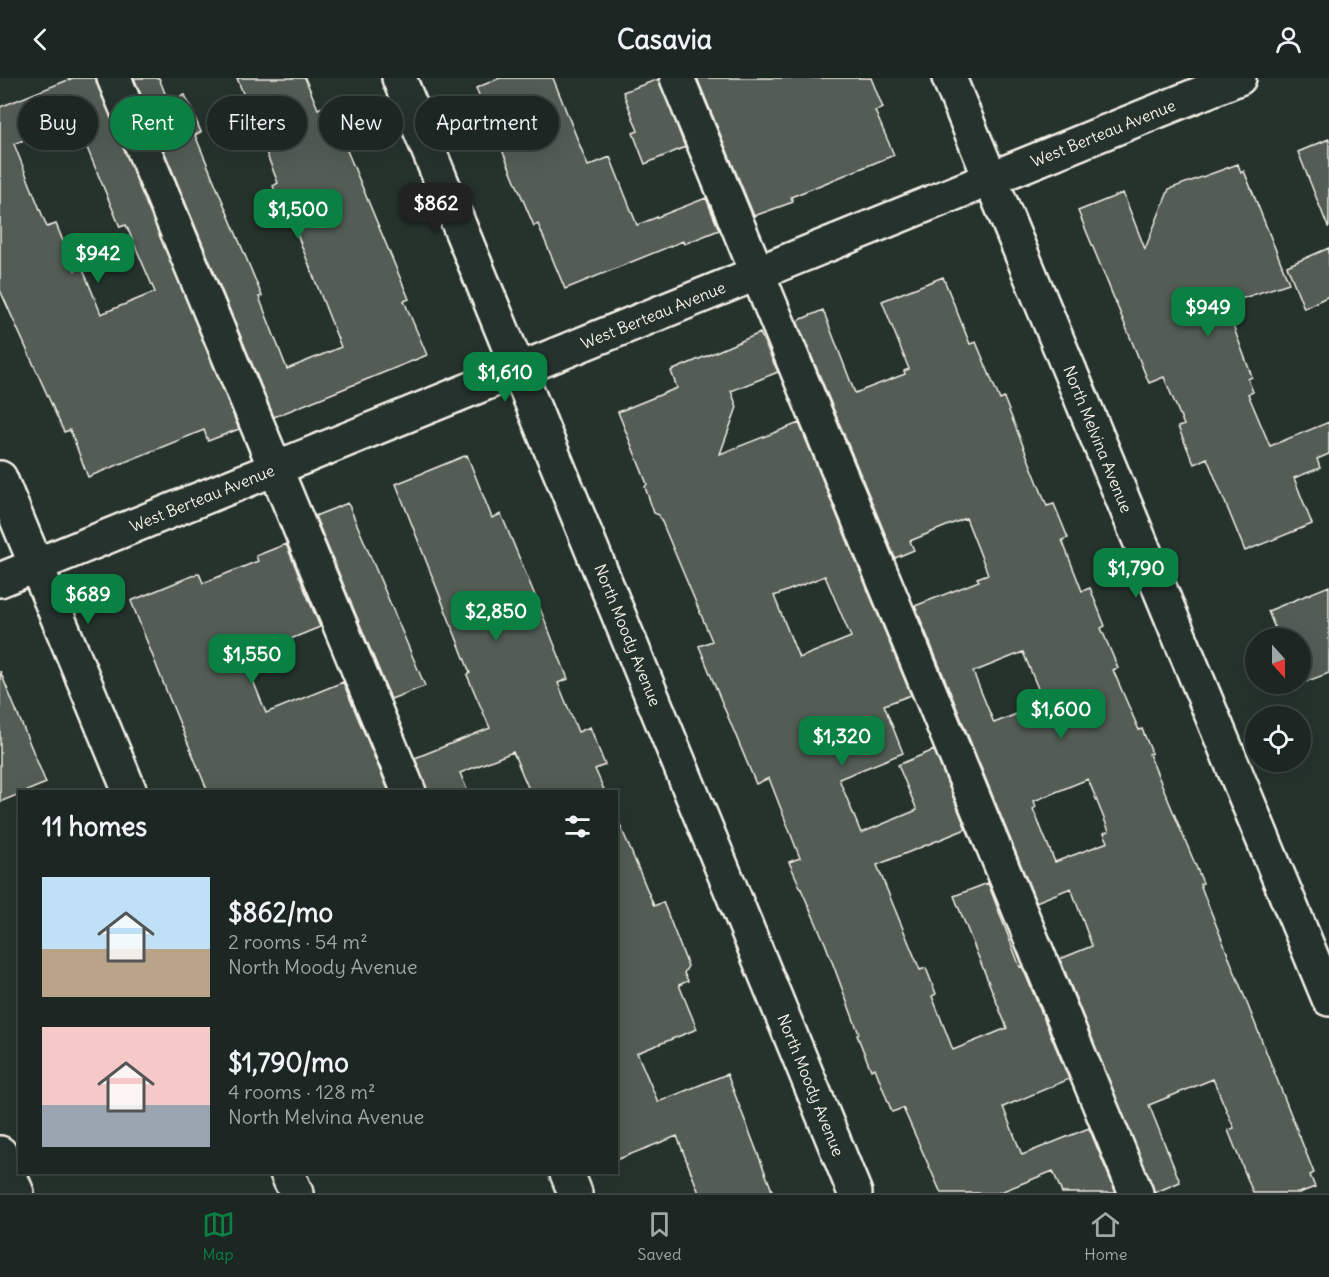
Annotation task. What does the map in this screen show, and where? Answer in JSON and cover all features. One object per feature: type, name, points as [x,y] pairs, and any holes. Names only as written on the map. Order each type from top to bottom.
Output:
[{"type":"street","points":[[114,78],[408,790]]},
{"type":"street","name":"North Moody Avenue","points":[[399,78],[855,1193]]},
{"type":"street","points":[[677,78],[1136,1193]]},
{"type":"street","name":"North Melvina Avenue","points":[[949,78],[1329,999]]},
{"type":"street","name":"West Berteau Avenue","points":[[0,580],[1239,78]]},
{"type":"street","points":[[0,478],[129,790]]},
{"type":"street","points":[[0,1153],[17,1193]]},
{"type":"street","points":[[287,1174],[296,1193]]},
{"type":"street","points":[[567,1174],[575,1193]]},
{"type":"building","points":[[73,78],[96,78],[110,112],[110,150],[125,150],[239,429],[208,441],[204,430],[88,477],[70,430],[64,432],[0,290],[0,107],[18,100],[18,142],[14,144],[47,227],[56,224],[75,270],[82,267],[101,314],[155,292],[126,225],[120,227],[88,150],[98,150],[98,96],[28,96]]},
{"type":"building","points":[[134,78],[159,78],[166,96],[141,96]]},
{"type":"building","points":[[237,78],[305,78],[319,109],[319,150],[347,150],[409,299],[404,301],[427,355],[274,417],[164,150],[195,150],[195,135],[262,296],[259,297],[287,369],[341,347],[288,211],[284,213],[273,186],[278,183],[265,150],[307,150],[307,96],[244,96]]},
{"type":"building","points":[[500,78],[553,78],[588,166],[610,157],[637,225],[706,198],[719,230],[684,244],[683,241],[565,289],[538,224],[534,226],[502,150],[559,150],[559,96],[479,96],[476,88]]},
{"type":"building","points":[[697,78],[871,78],[883,108],[875,111],[894,155],[791,197],[793,202],[754,216]]},
{"type":"building","points":[[659,79],[685,147],[645,164],[633,133],[638,131],[623,92]]},
{"type":"building","points":[[195,118],[201,132],[195,135]]},
{"type":"building","points":[[1329,139],[1329,227],[1328,227],[1298,152]]},
{"type":"building","points":[[1238,164],[1241,173],[1244,171],[1289,283],[1225,304],[1252,377],[1248,379],[1253,392],[1248,394],[1270,446],[1329,422],[1329,454],[1317,459],[1320,468],[1294,478],[1312,524],[1245,551],[1207,458],[1194,464],[1178,427],[1184,425],[1164,377],[1149,383],[1078,211],[1123,193],[1145,249],[1169,189]]},
{"type":"building","points":[[1329,248],[1329,296],[1304,308],[1287,266]]},
{"type":"building","points":[[943,277],[970,344],[976,342],[1000,400],[1004,398],[1047,506],[1054,504],[1068,538],[1062,540],[1082,591],[1090,588],[1105,626],[1101,628],[1118,668],[1113,670],[1139,730],[1142,729],[1152,753],[1149,754],[1203,883],[1200,884],[1314,1173],[1310,1175],[1315,1187],[1299,1193],[1253,1193],[1228,1130],[1234,1128],[1213,1079],[1149,1105],[1180,1182],[1154,1193],[1060,959],[1092,946],[1071,888],[1036,902],[915,606],[979,581],[977,578],[988,574],[966,518],[910,541],[914,550],[895,558],[797,321],[823,310],[855,393],[905,374],[904,371],[909,369],[882,301]],"holes":[[[1023,652],[1044,703],[994,723],[973,672]],[[1088,779],[1109,831],[1104,833],[1108,842],[1055,862],[1033,809],[1036,807],[1034,801]]]},
{"type":"building","points":[[760,333],[778,372],[731,391],[737,407],[720,454],[799,423],[911,695],[884,705],[903,753],[839,779],[861,833],[917,810],[898,765],[934,750],[966,829],[877,865],[894,907],[920,970],[926,968],[936,994],[932,996],[953,1050],[1007,1028],[954,896],[988,883],[1020,967],[1022,966],[1069,1079],[1003,1107],[1022,1155],[1089,1128],[1116,1193],[1062,1193],[1053,1171],[998,1193],[941,1193],[903,1108],[892,1112],[875,1068],[871,1070],[825,943],[789,862],[800,858],[769,778],[756,784],[699,646],[712,641],[659,515],[654,513],[645,487],[647,484],[618,412],[677,388],[671,371]],"holes":[[[825,576],[851,637],[799,658],[774,596]]]},
{"type":"building","points":[[467,455],[492,518],[501,514],[536,598],[568,679],[558,683],[578,732],[590,727],[605,765],[595,769],[604,790],[529,790],[513,752],[460,773],[467,790],[426,790],[415,758],[490,728],[467,675],[470,673],[396,484]]},
{"type":"building","points":[[348,503],[425,686],[391,699],[315,516]]},
{"type":"building","points":[[286,544],[320,627],[244,658],[266,713],[343,682],[388,790],[207,790],[131,601],[199,573],[203,583],[258,561],[256,556]]},
{"type":"building","points":[[1329,586],[1329,673],[1311,680],[1311,628],[1275,628],[1268,611]]},
{"type":"building","points":[[0,671],[46,783],[29,790],[18,790],[18,795],[0,802]]},
{"type":"building","points":[[618,820],[654,906],[663,902],[688,966],[684,973],[688,981],[679,985],[697,1029],[637,1053],[658,1102],[727,1074],[773,1193],[699,1193],[677,1136],[618,1159]]}]
